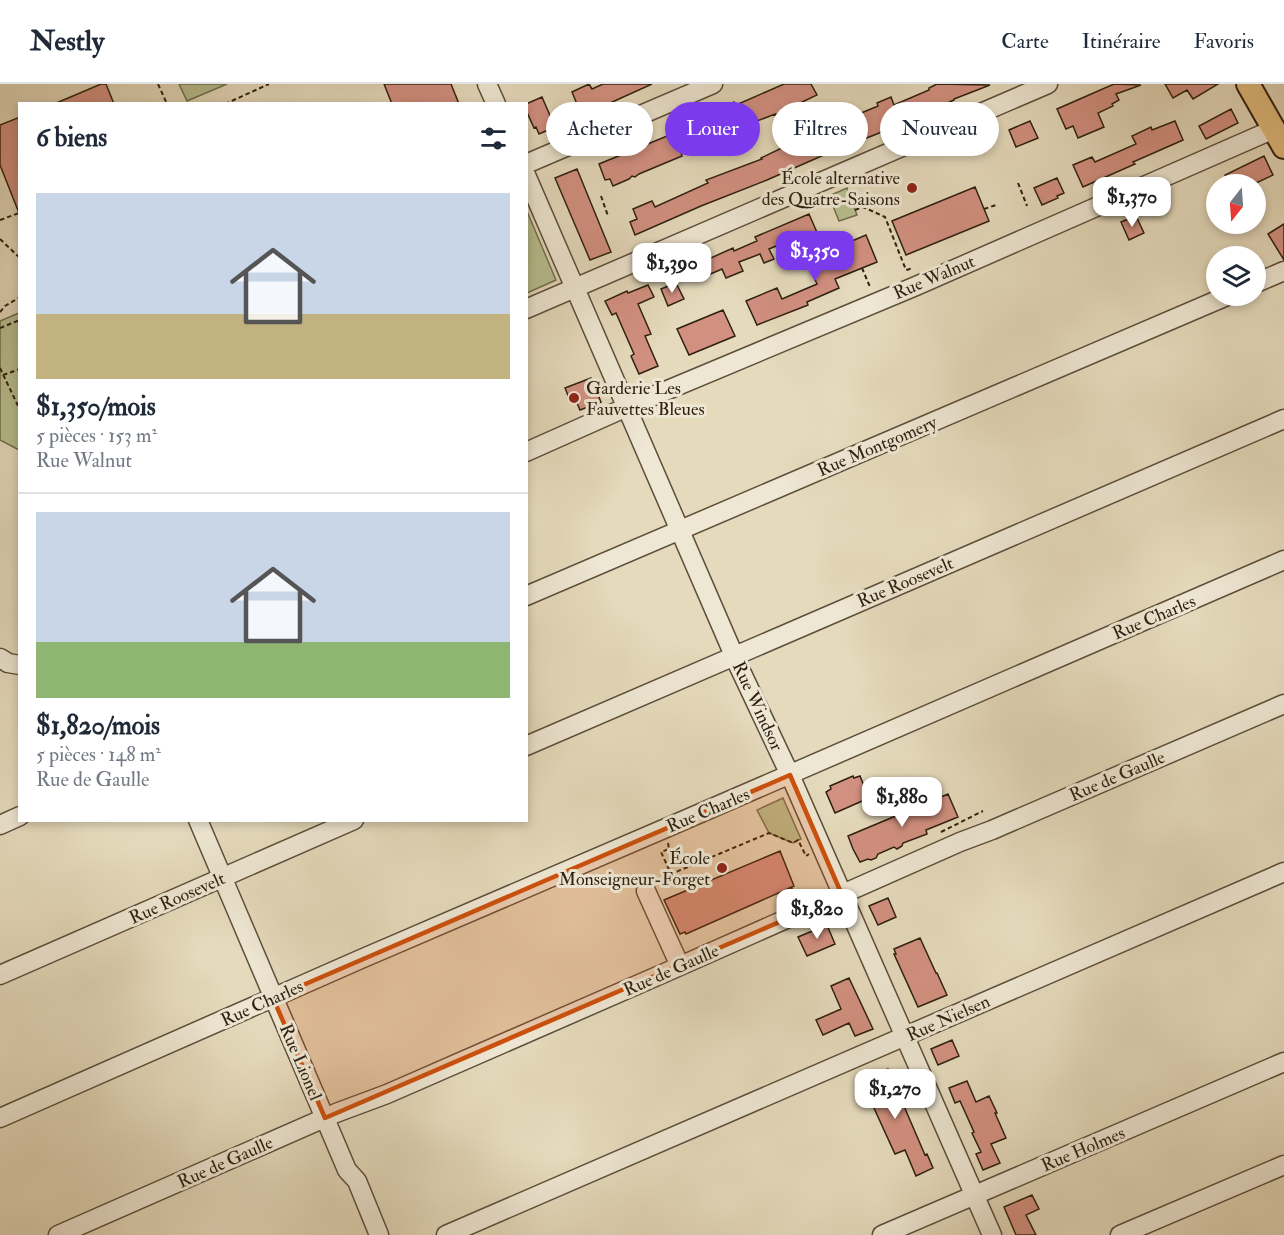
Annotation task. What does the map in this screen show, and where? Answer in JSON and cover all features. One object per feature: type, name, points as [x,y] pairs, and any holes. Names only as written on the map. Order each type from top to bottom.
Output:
[{"type":"main road","points":[[1248,84],[1279,138]]},
{"type":"street","points":[[487,84],[495,102]]},
{"type":"street","points":[[528,163],[713,84]]},
{"type":"street","points":[[528,308],[1048,84]]},
{"type":"street","name":"Rue Walnut","points":[[528,451],[876,302],[1279,138]]},
{"type":"street","name":"Rue Windsor","points":[[528,180],[735,656],[790,775],[992,1235]]},
{"type":"street","points":[[1266,279],[1284,271]]},
{"type":"street","name":"Rue Montgomery","points":[[528,595],[1206,305]]},
{"type":"street","name":"Rue Roosevelt","points":[[528,745],[1284,419]]},
{"type":"street","name":"Rue Charles","points":[[0,1119],[273,998],[1284,560]]},
{"type":"street","points":[[0,658],[8,663],[18,665]]},
{"type":"street","name":"Rue de Gaulle","points":[[58,1235],[1284,704]]},
{"type":"street","points":[[0,825],[18,817]]},
{"type":"street","name":"Rue Lionel","points":[[199,822],[347,1170],[357,1181],[379,1235]]},
{"type":"street","name":"Rue Roosevelt","points":[[0,975],[349,822]]},
{"type":"street","name":"Rue Nielsen","points":[[446,1235],[1284,872]]},
{"type":"street","points":[[646,891],[680,966]]},
{"type":"street","name":"Rue Holmes","points":[[882,1235],[1284,1062]]},
{"type":"street","points":[[1120,1235],[1284,1165]]},
{"type":"path","points":[[159,84],[166,102]]},
{"type":"path","points":[[230,102],[270,84]]},
{"type":"path","points":[[1018,183],[1027,206]]},
{"type":"path","points":[[601,196],[608,216]]},
{"type":"path","points":[[984,209],[996,206]]},
{"type":"path","points":[[855,210],[863,207],[885,217],[906,270],[910,269],[912,272],[909,273],[916,286]]},
{"type":"path","points":[[0,220],[18,213]]},
{"type":"path","points":[[0,238],[18,256]]},
{"type":"path","points":[[862,268],[876,302]]},
{"type":"path","points":[[0,312],[18,298]]},
{"type":"path","points":[[0,328],[18,321]]},
{"type":"path","points":[[0,368],[18,406]]},
{"type":"path","points":[[3,375],[18,370]]},
{"type":"path","points":[[941,832],[983,811]]},
{"type":"path","points":[[666,828],[669,849],[661,852],[671,874],[769,833],[793,843],[798,840],[806,856],[810,854]]},
{"type":"highlighted area","points":[[790,775],[842,895],[325,1118],[273,998]]},
{"type":"green space","points":[[179,84],[227,84],[187,101]]},
{"type":"green space","points":[[847,188],[857,215],[839,221],[829,196]]},
{"type":"green space","points":[[528,214],[556,280],[528,293]]},
{"type":"green space","points":[[18,313],[18,449],[0,440],[0,321]]},
{"type":"green space","points":[[783,798],[801,839],[793,843],[769,833],[757,810]]},
{"type":"building","points":[[106,84],[113,102],[59,102]]},
{"type":"building","points":[[384,84],[451,84],[458,102],[391,102]]},
{"type":"building","points":[[589,84],[592,89],[603,84],[652,84],[612,102],[576,102],[572,92]]},
{"type":"building","points":[[784,84],[811,84],[817,95],[802,102],[772,102],[772,115],[760,120],[760,102],[743,102]]},
{"type":"building","points":[[937,84],[990,85],[950,102],[901,102]]},
{"type":"building","points":[[1114,84],[1141,85],[1116,94],[1119,100],[1112,104],[1113,106],[1098,113],[1104,127],[1078,138],[1073,126],[1066,129],[1057,109]]},
{"type":"building","points":[[1165,84],[1218,84],[1193,99],[1187,90],[1173,98]]},
{"type":"building","points":[[542,97],[546,106],[546,131],[539,134],[528,114],[528,103]]},
{"type":"building","points":[[891,97],[893,102],[880,102],[880,133],[868,137],[868,110],[878,106],[877,103]]},
{"type":"building","points":[[1231,109],[1238,123],[1206,139],[1199,126]]},
{"type":"building","points":[[18,118],[18,210],[0,165],[0,125]]},
{"type":"building","points":[[1030,121],[1038,138],[1016,147],[1009,130]]},
{"type":"building","points":[[1175,121],[1183,140],[1083,187],[1073,165],[1092,157],[1095,162],[1136,144],[1132,136],[1151,127],[1152,130]]},
{"type":"building","points":[[665,137],[665,156],[682,156],[613,186],[610,179],[605,180],[599,164],[618,156],[653,156],[653,142]]},
{"type":"building","points":[[772,153],[772,156],[821,156],[635,235],[630,222],[637,219],[633,209],[652,201],[655,207],[708,183],[706,180]]},
{"type":"building","points":[[1264,156],[1273,175],[1266,178],[1266,174],[1227,174]]},
{"type":"building","points":[[577,169],[611,252],[590,260],[555,178]]},
{"type":"building","points":[[1057,178],[1064,193],[1042,205],[1034,188]]},
{"type":"building","points":[[975,187],[989,221],[906,255],[892,221]]},
{"type":"building","points":[[809,214],[819,237],[802,244],[800,240],[793,244],[791,240],[769,249],[774,259],[764,263],[760,254],[739,262],[743,271],[726,278],[722,269],[699,279],[693,266],[733,248],[734,251],[757,241],[755,237]]},
{"type":"building","points":[[1136,216],[1144,233],[1129,240],[1121,222]]},
{"type":"building","points":[[1284,224],[1284,260],[1268,234]]},
{"type":"building","points":[[866,235],[877,262],[835,279],[839,288],[807,302],[808,305],[757,325],[746,301],[777,288],[782,299],[817,284],[810,269],[842,256],[838,247]]},
{"type":"building","points":[[676,283],[684,299],[668,306],[661,289]]},
{"type":"building","points":[[648,285],[654,297],[638,304],[651,334],[645,336],[658,366],[639,374],[631,356],[634,354],[616,313],[612,315],[605,301]]},
{"type":"building","points":[[723,310],[735,336],[689,355],[677,329]]},
{"type":"building","name":"Garderie Les Fauvettes Bleues","points":[[591,378],[601,402],[580,410],[574,396],[569,398],[565,388]]},
{"type":"building","points":[[853,776],[854,778],[860,776],[869,798],[835,813],[826,792],[831,789],[830,786]]},
{"type":"building","points":[[948,794],[958,817],[926,830],[927,834],[903,843],[897,849],[894,847],[878,854],[876,858],[860,862],[848,836]]},
{"type":"building","points":[[780,851],[794,886],[686,934],[685,932],[680,934],[664,900]]},
{"type":"building","points":[[888,898],[896,917],[878,925],[869,906]]},
{"type":"building","points":[[827,925],[835,944],[807,956],[798,937]]},
{"type":"building","points":[[920,938],[947,995],[918,1007],[894,954],[896,954],[894,949]]},
{"type":"building","points":[[849,978],[873,1029],[855,1036],[849,1023],[823,1035],[816,1020],[841,1009],[831,986]]},
{"type":"building","points":[[952,1040],[959,1056],[938,1065],[931,1049]]},
{"type":"building","points":[[888,1069],[925,1155],[927,1154],[933,1168],[916,1176],[905,1150],[895,1154],[860,1081]]},
{"type":"building","points":[[967,1081],[976,1102],[989,1096],[1006,1138],[991,1144],[1000,1163],[983,1170],[976,1154],[981,1152],[972,1133],[974,1132],[960,1101],[955,1103],[949,1088]]},
{"type":"building","points":[[1032,1195],[1039,1209],[1026,1215],[1036,1235],[1016,1235],[1004,1207]]},
{"type":"place","name":"École alternative des Quatre-Saisons","points":[[912,188]]},
{"type":"place","name":"Garderie Les Fauvettes Bleues","points":[[574,398]]},
{"type":"place","name":"École Monseigneur-Forget","points":[[722,868]]}]
